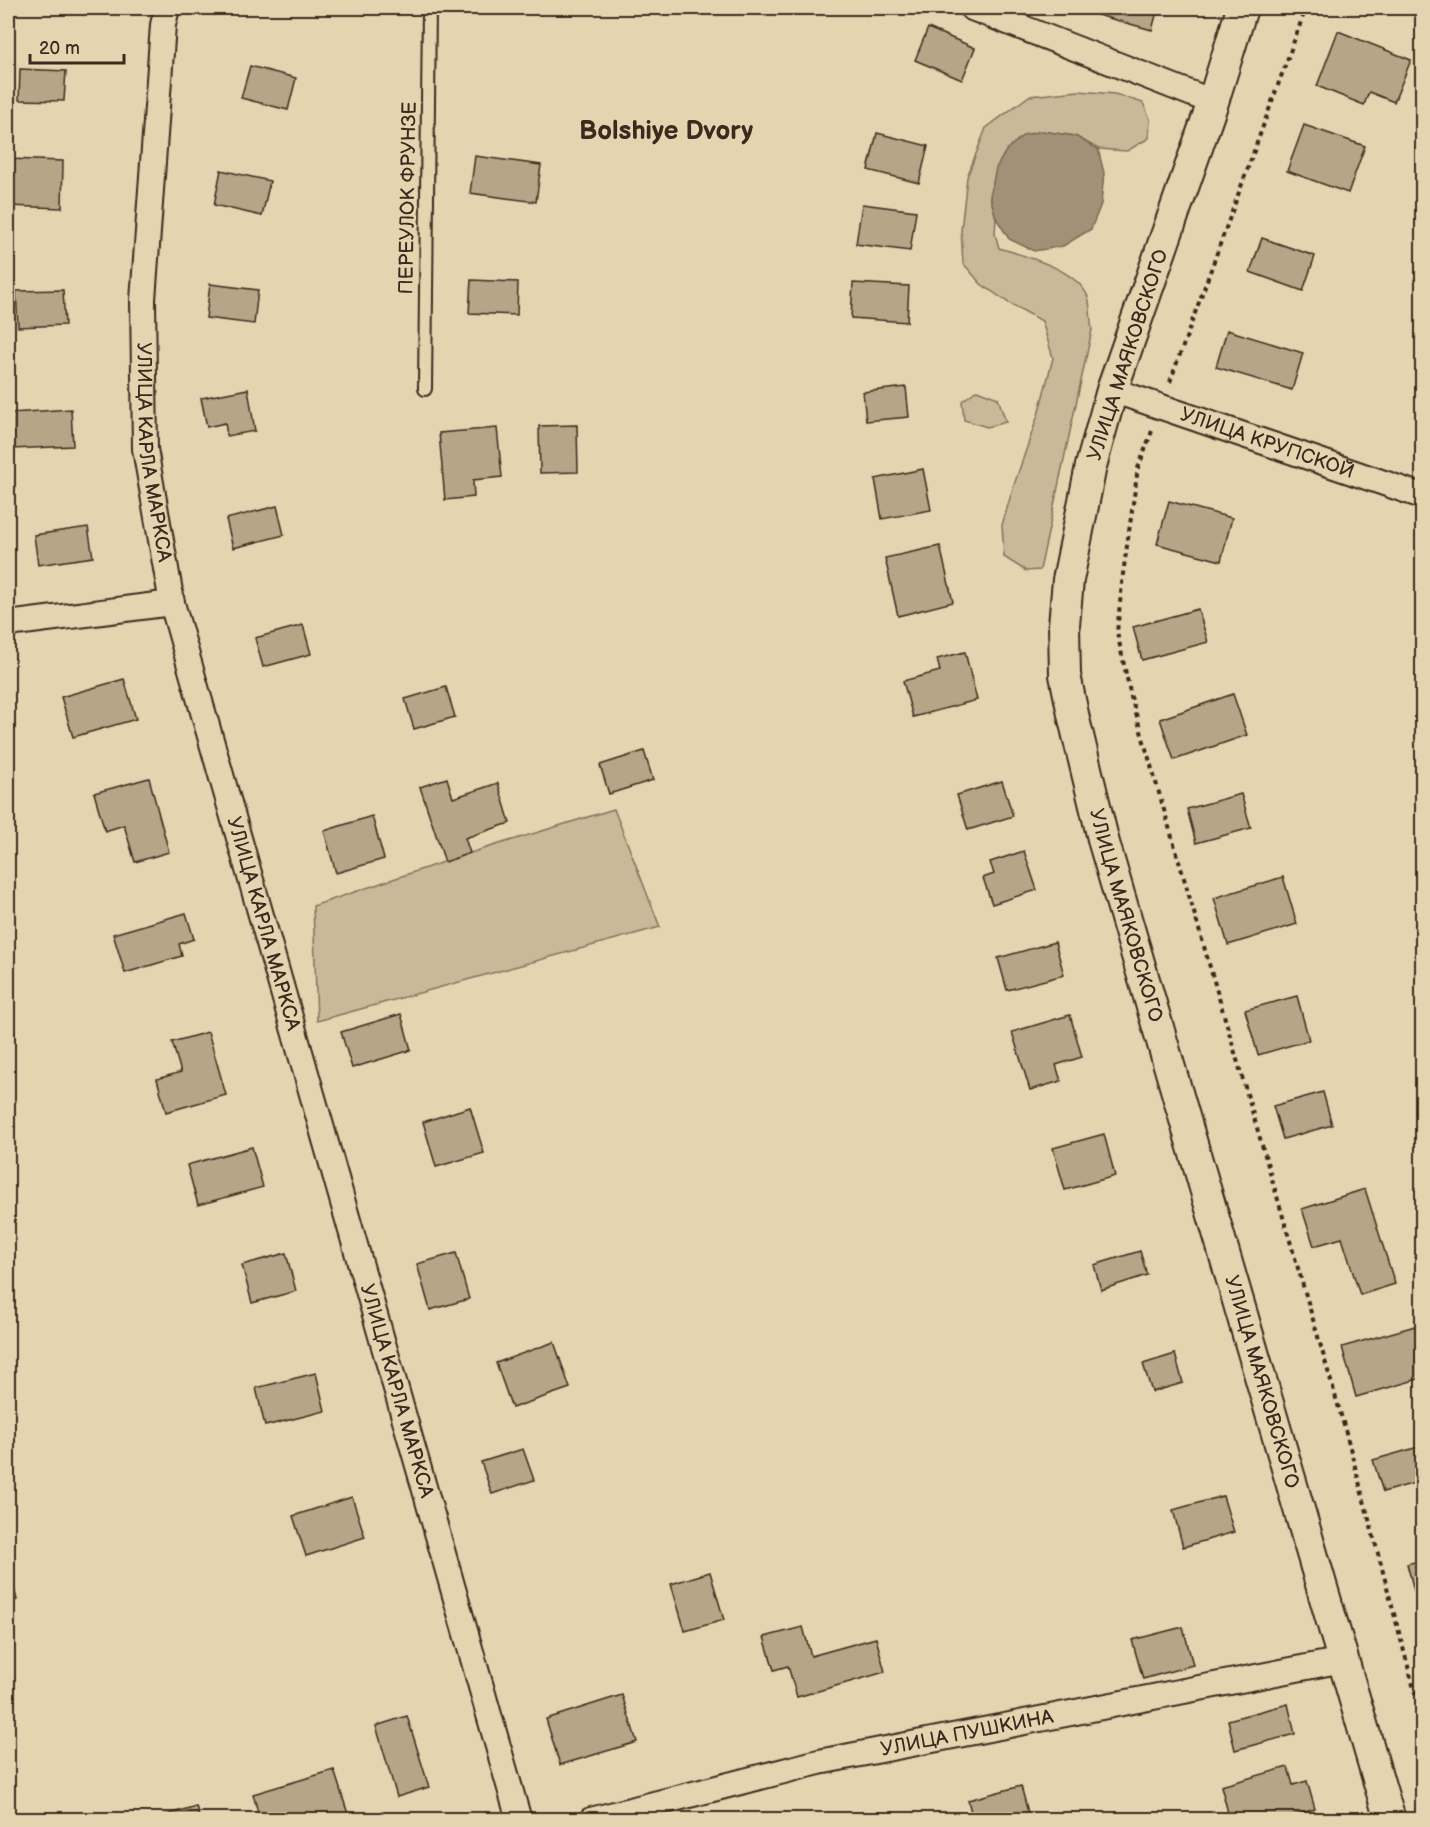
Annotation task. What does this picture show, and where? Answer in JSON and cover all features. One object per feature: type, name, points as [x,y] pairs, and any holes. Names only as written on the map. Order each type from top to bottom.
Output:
[{"type":"street","name":"УЛИЦА КАРЛА МАРКСА","points":[[167,8],[163,25],[143,300],[145,449],[172,603],[519,1820]]},
{"type":"street","points":[[972,8],[1213,102]]},
{"type":"street","name":"УЛИЦА МАЯКОВСКОГО","points":[[1242,8],[1213,102],[1112,390],[1092,466],[1068,580],[1064,626],[1065,675],[1104,843],[1390,1820]]},
{"type":"street","name":"УЛИЦА КРУПСКОЙ","points":[[1112,390],[1422,496]]},
{"type":"street","points":[[8,624],[172,603]]},
{"type":"street","name":"УЛИЦА ПУШКИНА","points":[[591,1820],[819,1762],[1343,1660]]},
{"type":"lane","name":"ПЕРЕУЛОК ФРУНЗЕ","points":[[425,389],[429,8]]},
{"type":"path","points":[[1306,8],[1138,468],[1123,574],[1118,632],[1131,697],[1345,1429],[1422,1719]]},
{"type":"shaded area","points":[[1079,91],[1115,94],[1143,103],[1150,119],[1149,138],[1127,151],[1098,149],[1075,136],[1042,131],[1024,135],[1007,150],[990,196],[996,218],[995,234],[999,248],[1062,271],[1082,287],[1088,297],[1090,309],[1092,330],[1040,570],[1026,571],[1004,557],[1002,525],[1038,415],[1053,358],[1042,321],[981,284],[963,263],[961,230],[967,177],[986,128],[1029,96]]},
{"type":"shaded area","points":[[1042,131],[1075,136],[1098,149],[1104,173],[1101,204],[1091,229],[1063,246],[1034,251],[1009,239],[996,218],[990,196],[996,168],[1007,149],[1024,135]]},
{"type":"shaded area","points":[[977,390],[998,398],[1006,422],[987,427],[964,420],[962,401]]},
{"type":"shaded area","points":[[614,809],[660,927],[317,1021],[313,906],[470,853]]},
{"type":"building","points":[[1091,8],[1158,8],[1152,30],[1090,13]]},
{"type":"building","points":[[928,28],[975,48],[962,80],[915,60]]},
{"type":"building","points":[[1338,31],[1411,60],[1394,102],[1369,92],[1364,105],[1317,86]]},
{"type":"building","points":[[250,66],[296,78],[288,110],[241,98]]},
{"type":"building","points":[[20,69],[66,71],[64,101],[19,100]]},
{"type":"building","points":[[1304,125],[1365,146],[1348,193],[1287,171]]},
{"type":"building","points":[[877,133],[928,146],[919,183],[868,170]]},
{"type":"building","points":[[475,156],[541,165],[536,202],[470,193]]},
{"type":"building","points":[[8,159],[63,161],[62,208],[8,206]]},
{"type":"building","points":[[221,170],[270,181],[262,216],[214,205]]},
{"type":"building","points":[[862,204],[916,211],[910,251],[856,244]]},
{"type":"building","points":[[1262,238],[1315,256],[1303,291],[1250,272]]},
{"type":"building","points":[[471,280],[518,282],[517,315],[469,313]]},
{"type":"building","points":[[853,283],[909,286],[907,322],[851,318]]},
{"type":"building","points":[[210,284],[258,290],[254,324],[206,318]]},
{"type":"building","points":[[63,290],[65,325],[18,327],[16,291]]},
{"type":"building","points":[[1227,330],[1303,353],[1292,390],[1216,367]]},
{"type":"building","points":[[906,387],[909,417],[866,421],[863,392]]},
{"type":"building","points":[[248,389],[255,431],[227,436],[225,423],[207,427],[201,398]]},
{"type":"building","points":[[71,409],[73,446],[13,449],[11,413]]},
{"type":"building","points":[[577,425],[578,472],[540,473],[539,426]]},
{"type":"building","points":[[497,428],[502,477],[473,480],[474,497],[445,500],[439,433]]},
{"type":"building","points":[[923,469],[931,510],[882,519],[875,479]]},
{"type":"building","points":[[1169,501],[1232,518],[1221,561],[1157,544]]},
{"type":"building","points":[[277,506],[284,535],[233,548],[226,519]]},
{"type":"building","points":[[88,527],[93,557],[38,565],[34,535]]},
{"type":"building","points":[[940,546],[953,602],[898,616],[885,558]]},
{"type":"building","points":[[1198,609],[1208,642],[1142,660],[1133,627]]},
{"type":"building","points":[[303,625],[311,654],[263,667],[255,638]]},
{"type":"building","points":[[965,652],[977,700],[913,717],[903,681],[940,671],[937,659]]},
{"type":"building","points":[[124,679],[136,719],[73,737],[61,697]]},
{"type":"building","points":[[446,687],[455,717],[414,729],[405,699]]},
{"type":"building","points":[[1233,694],[1247,735],[1174,760],[1160,719]]},
{"type":"building","points":[[644,751],[653,780],[609,794],[600,765]]},
{"type":"building","points":[[149,778],[169,852],[135,862],[124,825],[105,831],[94,793]]},
{"type":"building","points":[[447,778],[453,798],[498,783],[510,823],[465,838],[470,853],[445,862],[420,787]]},
{"type":"building","points":[[1002,781],[1013,816],[968,830],[957,795]]},
{"type":"building","points":[[1241,794],[1251,828],[1196,843],[1187,809]]},
{"type":"building","points":[[372,816],[384,859],[336,873],[324,831]]},
{"type":"building","points":[[1024,851],[1037,890],[992,904],[983,878],[994,874],[990,862]]},
{"type":"building","points":[[1283,877],[1297,924],[1228,945],[1214,898]]},
{"type":"building","points":[[186,913],[194,939],[179,944],[182,956],[125,973],[113,934]]},
{"type":"building","points":[[1055,942],[1064,975],[1007,990],[998,958]]},
{"type":"building","points":[[1297,996],[1309,1040],[1258,1055],[1245,1010]]},
{"type":"building","points":[[401,1014],[411,1050],[352,1068],[341,1032]]},
{"type":"building","points":[[1070,1015],[1082,1057],[1056,1065],[1061,1081],[1030,1090],[1012,1032]]},
{"type":"building","points":[[208,1032],[226,1095],[166,1112],[157,1079],[181,1072],[172,1042]]},
{"type":"building","points":[[1323,1092],[1332,1125],[1283,1139],[1273,1106]]},
{"type":"building","points":[[470,1107],[484,1153],[436,1167],[423,1122]]},
{"type":"building","points":[[1104,1134],[1115,1176],[1065,1190],[1053,1148]]},
{"type":"building","points":[[252,1147],[263,1187],[198,1205],[187,1165]]},
{"type":"building","points":[[1365,1189],[1395,1284],[1360,1295],[1342,1238],[1314,1246],[1302,1209]]},
{"type":"building","points":[[1140,1251],[1147,1275],[1101,1290],[1094,1265]]},
{"type":"building","points":[[286,1253],[296,1291],[252,1303],[242,1265]]},
{"type":"building","points":[[456,1253],[469,1299],[430,1310],[417,1264]]},
{"type":"building","points":[[1422,1324],[1422,1378],[1356,1397],[1342,1347]]},
{"type":"building","points":[[554,1342],[570,1388],[512,1408],[496,1363]]},
{"type":"building","points":[[1175,1354],[1183,1383],[1152,1392],[1143,1364]]},
{"type":"building","points":[[316,1373],[325,1411],[265,1426],[256,1388]]},
{"type":"building","points":[[1422,1446],[1422,1481],[1383,1492],[1373,1460]]},
{"type":"building","points":[[523,1449],[534,1480],[492,1494],[481,1462]]},
{"type":"building","points":[[1223,1496],[1234,1532],[1183,1547],[1173,1510]]},
{"type":"building","points":[[352,1497],[365,1537],[306,1556],[293,1516]]},
{"type":"building","points":[[1422,1560],[1422,1617],[1421,1617],[1407,1564]]},
{"type":"building","points":[[8,1563],[17,1600],[8,1603]]},
{"type":"building","points":[[710,1572],[724,1620],[685,1631],[671,1584]]},
{"type":"building","points":[[803,1627],[811,1656],[876,1638],[885,1672],[797,1697],[788,1666],[774,1670],[764,1637]]},
{"type":"building","points":[[1183,1627],[1193,1665],[1143,1679],[1132,1640]]},
{"type":"building","points":[[622,1695],[637,1742],[560,1765],[546,1719]]},
{"type":"building","points":[[1288,1704],[1295,1734],[1235,1750],[1228,1720]]},
{"type":"building","points":[[407,1716],[429,1787],[397,1797],[376,1726]]},
{"type":"building","points":[[1288,1767],[1293,1785],[1307,1781],[1315,1809],[1280,1820],[1230,1820],[1221,1786]]},
{"type":"building","points":[[334,1770],[348,1814],[328,1820],[260,1820],[253,1794]]},
{"type":"building","points":[[1021,1786],[1030,1820],[973,1820],[968,1800]]},
{"type":"building","points":[[196,1806],[200,1820],[153,1820],[153,1819]]},
{"type":"district","name":"Bolshiye Dvory","points":[[666,131]]}]
